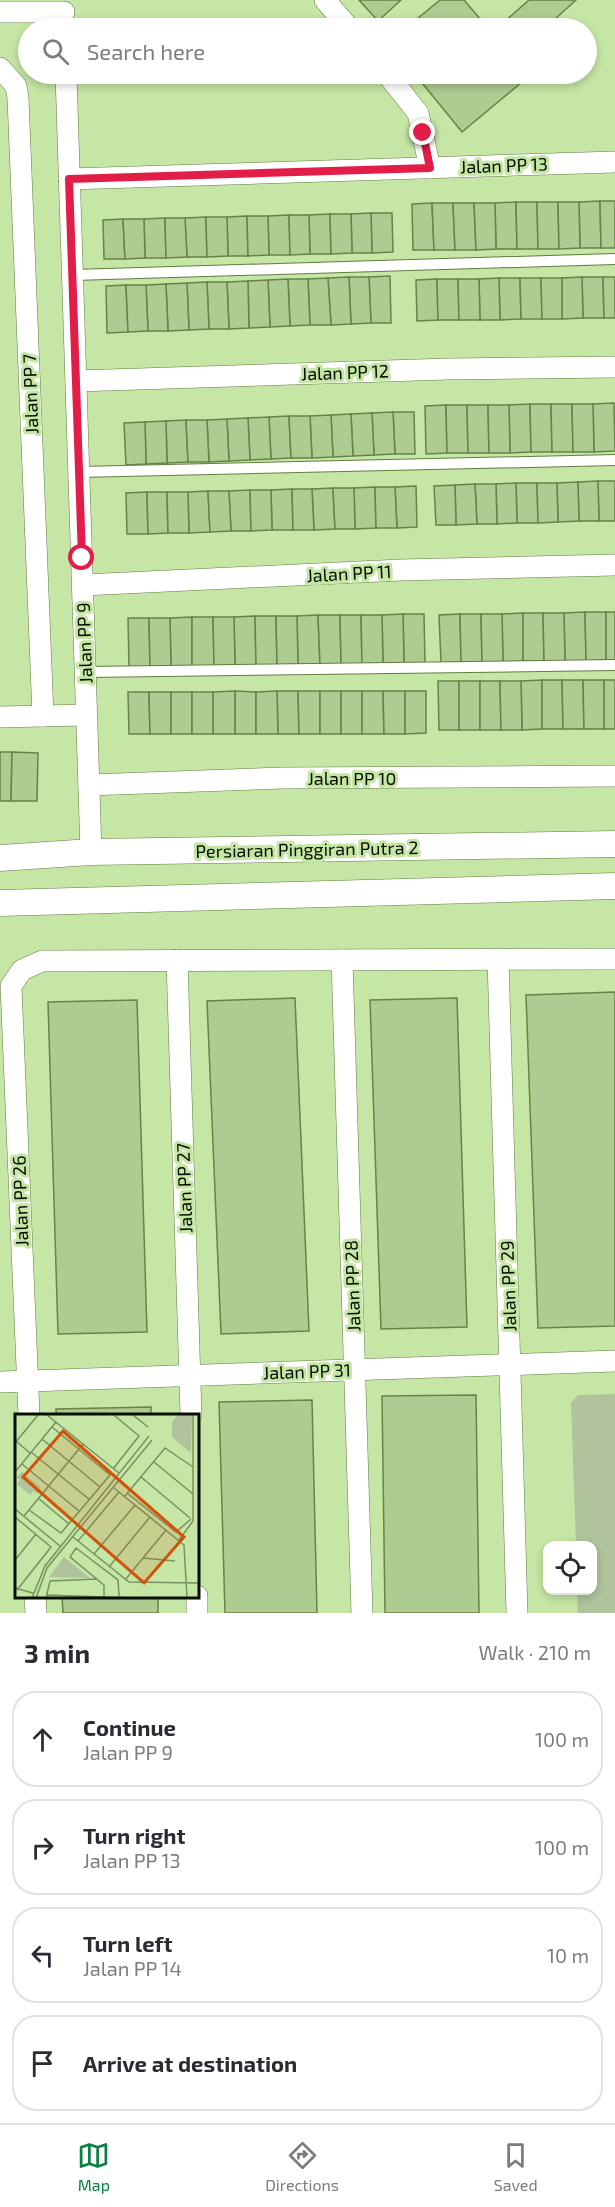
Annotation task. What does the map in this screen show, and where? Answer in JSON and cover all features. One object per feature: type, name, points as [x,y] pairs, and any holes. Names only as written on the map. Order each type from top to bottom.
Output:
[{"type":"street","points":[[325,0],[340,18]]},
{"type":"street","points":[[0,12],[65,14]]},
{"type":"street","name":"Jalan PP 7","points":[[4,71],[16,86],[18,98],[43,716]]},
{"type":"street","name":"Jalan PP 9","points":[[66,84],[91,852]]},
{"type":"street","points":[[395,84],[418,113],[430,168]]},
{"type":"street","name":"Jalan PP 13","points":[[69,179],[615,162]]},
{"type":"street","name":"Jalan PP 12","points":[[75,381],[436,369],[615,367]]},
{"type":"street","name":"Jalan PP 11","points":[[82,585],[389,571],[615,565]]},
{"type":"street","points":[[0,717],[86,715]]},
{"type":"street","name":"Jalan PP 10","points":[[89,785],[283,778],[615,776]]},
{"type":"street","name":"Persiaran Pinggiran Putra 2","points":[[0,858],[91,852],[615,844]]},
{"type":"street","points":[[0,903],[615,886]]},
{"type":"street","points":[[177,960],[615,958]]},
{"type":"street","name":"Jalan PP 29","points":[[498,959],[517,1613]]},
{"type":"street","name":"Jalan PP 26","points":[[29,1414],[11,986],[22,970],[42,961],[177,960]]},
{"type":"street","name":"Jalan PP 27","points":[[177,960],[191,1414]]},
{"type":"street","name":"Jalan PP 28","points":[[342,960],[362,1613]]},
{"type":"street","name":"Jalan PP 31","points":[[0,1382],[615,1361]]},
{"type":"street","points":[[35,1598],[36,1613]]},
{"type":"lane","points":[[73,275],[615,259]]},
{"type":"lane","points":[[78,472],[615,460]]},
{"type":"lane","points":[[86,672],[615,665]]},
{"type":"green space","points":[[615,1394],[615,1613],[578,1613],[577,1595],[597,1595],[597,1541],[576,1541],[571,1403],[578,1395]]},
{"type":"building","points":[[359,0],[401,0],[381,18],[375,18]]},
{"type":"building","points":[[440,0],[464,0],[479,18],[418,18]]},
{"type":"building","points":[[529,0],[576,0],[556,18],[509,18]]},
{"type":"building","points":[[423,84],[520,84],[462,132]]},
{"type":"building","points":[[600,201],[601,248],[580,248],[579,202]]},
{"type":"building","points":[[600,201],[615,201],[615,248],[601,248]]},
{"type":"building","points":[[516,202],[517,249],[496,249],[495,203]]},
{"type":"building","points":[[516,202],[537,202],[538,249],[517,249]]},
{"type":"building","points":[[537,202],[558,202],[559,249],[538,249]]},
{"type":"building","points":[[558,202],[579,202],[580,248],[559,249]]},
{"type":"building","points":[[432,203],[434,250],[413,250],[412,204]]},
{"type":"building","points":[[432,203],[453,203],[455,250],[434,250]]},
{"type":"building","points":[[453,203],[474,203],[476,250],[455,250]]},
{"type":"building","points":[[474,203],[495,203],[496,249],[476,250]]},
{"type":"building","points":[[371,213],[392,213],[393,252],[372,253]]},
{"type":"building","points":[[371,213],[372,253],[352,253],[351,214]]},
{"type":"building","points":[[330,214],[331,254],[310,254],[309,215]]},
{"type":"building","points":[[330,214],[351,214],[352,253],[331,254]]},
{"type":"building","points":[[289,215],[290,255],[269,255],[268,216]]},
{"type":"building","points":[[289,215],[309,215],[310,254],[290,255]]},
{"type":"building","points":[[247,216],[248,256],[228,256],[227,217]]},
{"type":"building","points":[[247,216],[268,216],[269,255],[248,256]]},
{"type":"building","points":[[206,217],[207,257],[187,257],[185,218]]},
{"type":"building","points":[[206,217],[227,217],[228,256],[207,257]]},
{"type":"building","points":[[165,218],[166,258],[145,258],[144,219]]},
{"type":"building","points":[[165,218],[185,218],[187,257],[166,258]]},
{"type":"building","points":[[123,219],[125,259],[104,259],[103,220]]},
{"type":"building","points":[[123,219],[144,219],[145,258],[125,259]]},
{"type":"building","points":[[390,276],[391,323],[371,323],[369,277]]},
{"type":"building","points":[[349,277],[369,277],[371,323],[351,324]]},
{"type":"building","points":[[349,277],[351,324],[331,325],[328,278]]},
{"type":"building","points":[[582,277],[603,277],[604,318],[583,318]]},
{"type":"building","points":[[582,277],[583,318],[562,319],[562,278]]},
{"type":"building","points":[[603,277],[615,277],[615,318],[604,318]]},
{"type":"building","points":[[328,278],[331,325],[310,325],[308,279]]},
{"type":"building","points":[[499,278],[520,278],[521,319],[500,320]]},
{"type":"building","points":[[499,278],[500,320],[480,320],[479,279]]},
{"type":"building","points":[[520,278],[541,278],[542,319],[521,319]]},
{"type":"building","points":[[541,278],[562,278],[562,319],[542,319]]},
{"type":"building","points":[[288,279],[308,279],[310,325],[290,326]]},
{"type":"building","points":[[288,279],[290,326],[270,327],[268,280]]},
{"type":"building","points":[[437,279],[438,320],[417,321],[416,280]]},
{"type":"building","points":[[437,279],[458,279],[459,320],[438,320]]},
{"type":"building","points":[[458,279],[479,279],[480,320],[459,320]]},
{"type":"building","points":[[268,280],[270,327],[249,328],[248,281]]},
{"type":"building","points":[[248,281],[249,328],[229,329],[227,282]]},
{"type":"building","points":[[207,282],[227,282],[229,329],[209,329]]},
{"type":"building","points":[[207,282],[209,329],[189,330],[187,283]]},
{"type":"building","points":[[187,283],[189,330],[168,331],[166,284]]},
{"type":"building","points":[[166,284],[168,331],[148,331],[146,285]]},
{"type":"building","points":[[126,285],[128,332],[107,333],[106,286]]},
{"type":"building","points":[[126,285],[146,285],[148,331],[128,332]]},
{"type":"building","points":[[614,403],[615,451],[594,452],[593,404]]},
{"type":"building","points":[[530,404],[531,452],[510,453],[509,405]]},
{"type":"building","points":[[530,404],[551,404],[552,452],[531,452]]},
{"type":"building","points":[[551,404],[572,404],[573,452],[552,452]]},
{"type":"building","points":[[572,404],[593,404],[594,452],[573,452]]},
{"type":"building","points":[[446,405],[447,453],[426,454],[425,406]]},
{"type":"building","points":[[446,405],[467,405],[468,453],[447,453]]},
{"type":"building","points":[[467,405],[488,405],[489,453],[468,453]]},
{"type":"building","points":[[488,405],[509,405],[510,453],[489,453]]},
{"type":"building","points":[[393,412],[414,412],[415,454],[395,454]]},
{"type":"building","points":[[393,412],[395,454],[374,455],[372,413]]},
{"type":"building","points":[[372,413],[374,455],[353,456],[351,414]]},
{"type":"building","points":[[351,414],[353,456],[333,457],[331,415]]},
{"type":"building","points":[[331,415],[333,457],[312,458],[310,416]]},
{"type":"building","points":[[289,416],[291,458],[271,459],[269,417]]},
{"type":"building","points":[[289,416],[310,416],[312,458],[291,458]]},
{"type":"building","points":[[269,417],[271,459],[250,460],[248,418]]},
{"type":"building","points":[[248,418],[250,460],[229,461],[227,419]]},
{"type":"building","points":[[227,419],[229,461],[209,462],[207,420]]},
{"type":"building","points":[[186,420],[188,462],[167,463],[166,421]]},
{"type":"building","points":[[186,420],[207,420],[209,462],[188,462]]},
{"type":"building","points":[[166,421],[167,463],[146,464],[145,422]]},
{"type":"building","points":[[145,422],[146,464],[126,465],[124,423]]},
{"type":"building","points":[[598,481],[615,481],[615,521],[599,521]]},
{"type":"building","points":[[598,481],[599,521],[579,521],[578,482]]},
{"type":"building","points":[[578,482],[579,521],[558,522],[557,483]]},
{"type":"building","points":[[516,483],[537,483],[538,523],[517,523]]},
{"type":"building","points":[[516,483],[517,523],[497,524],[496,484]]},
{"type":"building","points":[[537,483],[557,483],[558,522],[538,523]]},
{"type":"building","points":[[475,484],[496,484],[497,524],[477,524]]},
{"type":"building","points":[[475,484],[477,524],[456,525],[455,485]]},
{"type":"building","points":[[455,485],[456,525],[436,525],[434,486]]},
{"type":"building","points":[[416,486],[417,527],[397,528],[395,487]]},
{"type":"building","points":[[375,487],[376,528],[355,529],[354,488]]},
{"type":"building","points":[[375,487],[395,487],[397,528],[376,528]]},
{"type":"building","points":[[333,488],[335,529],[314,530],[312,489]]},
{"type":"building","points":[[333,488],[354,488],[355,529],[335,529]]},
{"type":"building","points":[[292,489],[293,530],[272,530],[271,490]]},
{"type":"building","points":[[292,489],[312,489],[314,530],[293,530]]},
{"type":"building","points":[[250,490],[251,531],[231,531],[229,491]]},
{"type":"building","points":[[250,490],[271,490],[272,530],[251,531]]},
{"type":"building","points":[[208,491],[210,532],[189,533],[188,492]]},
{"type":"building","points":[[208,491],[229,491],[231,531],[210,532]]},
{"type":"building","points":[[147,492],[148,534],[127,534],[126,493]]},
{"type":"building","points":[[147,492],[167,492],[168,533],[148,534]]},
{"type":"building","points":[[167,492],[188,492],[189,533],[168,533]]},
{"type":"building","points":[[585,612],[586,661],[565,661],[564,613]]},
{"type":"building","points":[[585,612],[606,612],[606,660],[586,661]]},
{"type":"building","points":[[606,612],[615,612],[615,660],[606,660]]},
{"type":"building","points":[[523,613],[523,661],[503,662],[502,614]]},
{"type":"building","points":[[523,613],[543,613],[544,661],[523,661]]},
{"type":"building","points":[[543,613],[564,613],[565,661],[544,661]]},
{"type":"building","points":[[403,614],[424,614],[425,663],[404,663]]},
{"type":"building","points":[[403,614],[404,663],[383,664],[382,615]]},
{"type":"building","points":[[460,614],[461,662],[441,663],[439,615]]},
{"type":"building","points":[[460,614],[481,614],[482,662],[461,662]]},
{"type":"building","points":[[481,614],[502,614],[503,662],[482,662]]},
{"type":"building","points":[[318,615],[320,665],[298,665],[297,616]]},
{"type":"building","points":[[318,615],[340,615],[341,664],[320,665]]},
{"type":"building","points":[[340,615],[361,615],[362,664],[341,664]]},
{"type":"building","points":[[361,615],[382,615],[383,664],[362,664]]},
{"type":"building","points":[[255,616],[256,665],[235,666],[234,617]]},
{"type":"building","points":[[255,616],[276,616],[277,665],[256,665]]},
{"type":"building","points":[[276,616],[297,616],[298,665],[277,665]]},
{"type":"building","points":[[192,617],[192,666],[171,667],[170,618]]},
{"type":"building","points":[[192,617],[213,617],[214,666],[192,666]]},
{"type":"building","points":[[213,617],[234,617],[235,666],[214,666]]},
{"type":"building","points":[[128,618],[149,618],[150,667],[129,667]]},
{"type":"building","points":[[149,618],[170,618],[171,667],[150,667]]},
{"type":"building","points":[[542,680],[542,729],[522,730],[521,681]]},
{"type":"building","points":[[542,680],[562,680],[563,729],[542,729]]},
{"type":"building","points":[[562,680],[583,680],[584,729],[563,729]]},
{"type":"building","points":[[583,680],[604,680],[604,729],[584,729]]},
{"type":"building","points":[[604,680],[615,680],[615,729],[604,729]]},
{"type":"building","points":[[438,681],[459,681],[459,730],[439,730]]},
{"type":"building","points":[[459,681],[480,681],[480,730],[459,730]]},
{"type":"building","points":[[480,681],[500,681],[501,730],[480,730]]},
{"type":"building","points":[[500,681],[521,681],[522,730],[501,730]]},
{"type":"building","points":[[235,691],[256,692],[256,734],[235,734]]},
{"type":"building","points":[[235,691],[235,734],[213,734],[213,692]]},
{"type":"building","points":[[277,691],[298,691],[299,734],[278,734]]},
{"type":"building","points":[[277,691],[278,734],[256,734],[256,692]]},
{"type":"building","points":[[298,691],[320,691],[320,734],[299,734]]},
{"type":"building","points":[[320,691],[341,691],[341,734],[320,734]]},
{"type":"building","points":[[341,691],[362,691],[362,734],[341,734]]},
{"type":"building","points":[[362,691],[383,691],[384,734],[362,734]]},
{"type":"building","points":[[383,691],[405,691],[405,734],[384,734]]},
{"type":"building","points":[[405,691],[426,691],[426,733],[405,734]]},
{"type":"building","points":[[128,692],[149,692],[150,734],[129,734]]},
{"type":"building","points":[[149,692],[171,692],[171,734],[150,734]]},
{"type":"building","points":[[171,692],[192,692],[192,734],[171,734]]},
{"type":"building","points":[[192,692],[213,692],[213,734],[192,734]]},
{"type":"building","points":[[0,752],[12,752],[11,801],[0,801]]},
{"type":"building","points":[[12,752],[38,753],[37,801],[11,801]]},
{"type":"building","points":[[615,992],[615,1326],[538,1328],[526,995]]},
{"type":"building","points":[[295,998],[309,1331],[221,1334],[207,1001]]},
{"type":"building","points":[[457,998],[467,1327],[381,1329],[370,1000]]},
{"type":"building","points":[[137,1000],[147,1332],[58,1334],[48,1002]]},
{"type":"building","points":[[476,1395],[479,1613],[385,1613],[382,1396]]},
{"type":"building","points":[[312,1400],[317,1613],[225,1613],[219,1402]]},
{"type":"building","points":[[151,1407],[151,1414],[56,1414],[56,1409]]},
{"type":"building","points":[[62,1598],[158,1598],[158,1613],[63,1613]]},
{"type":"route","points":[[82,558],[69,179],[430,168],[423,133]]}]
